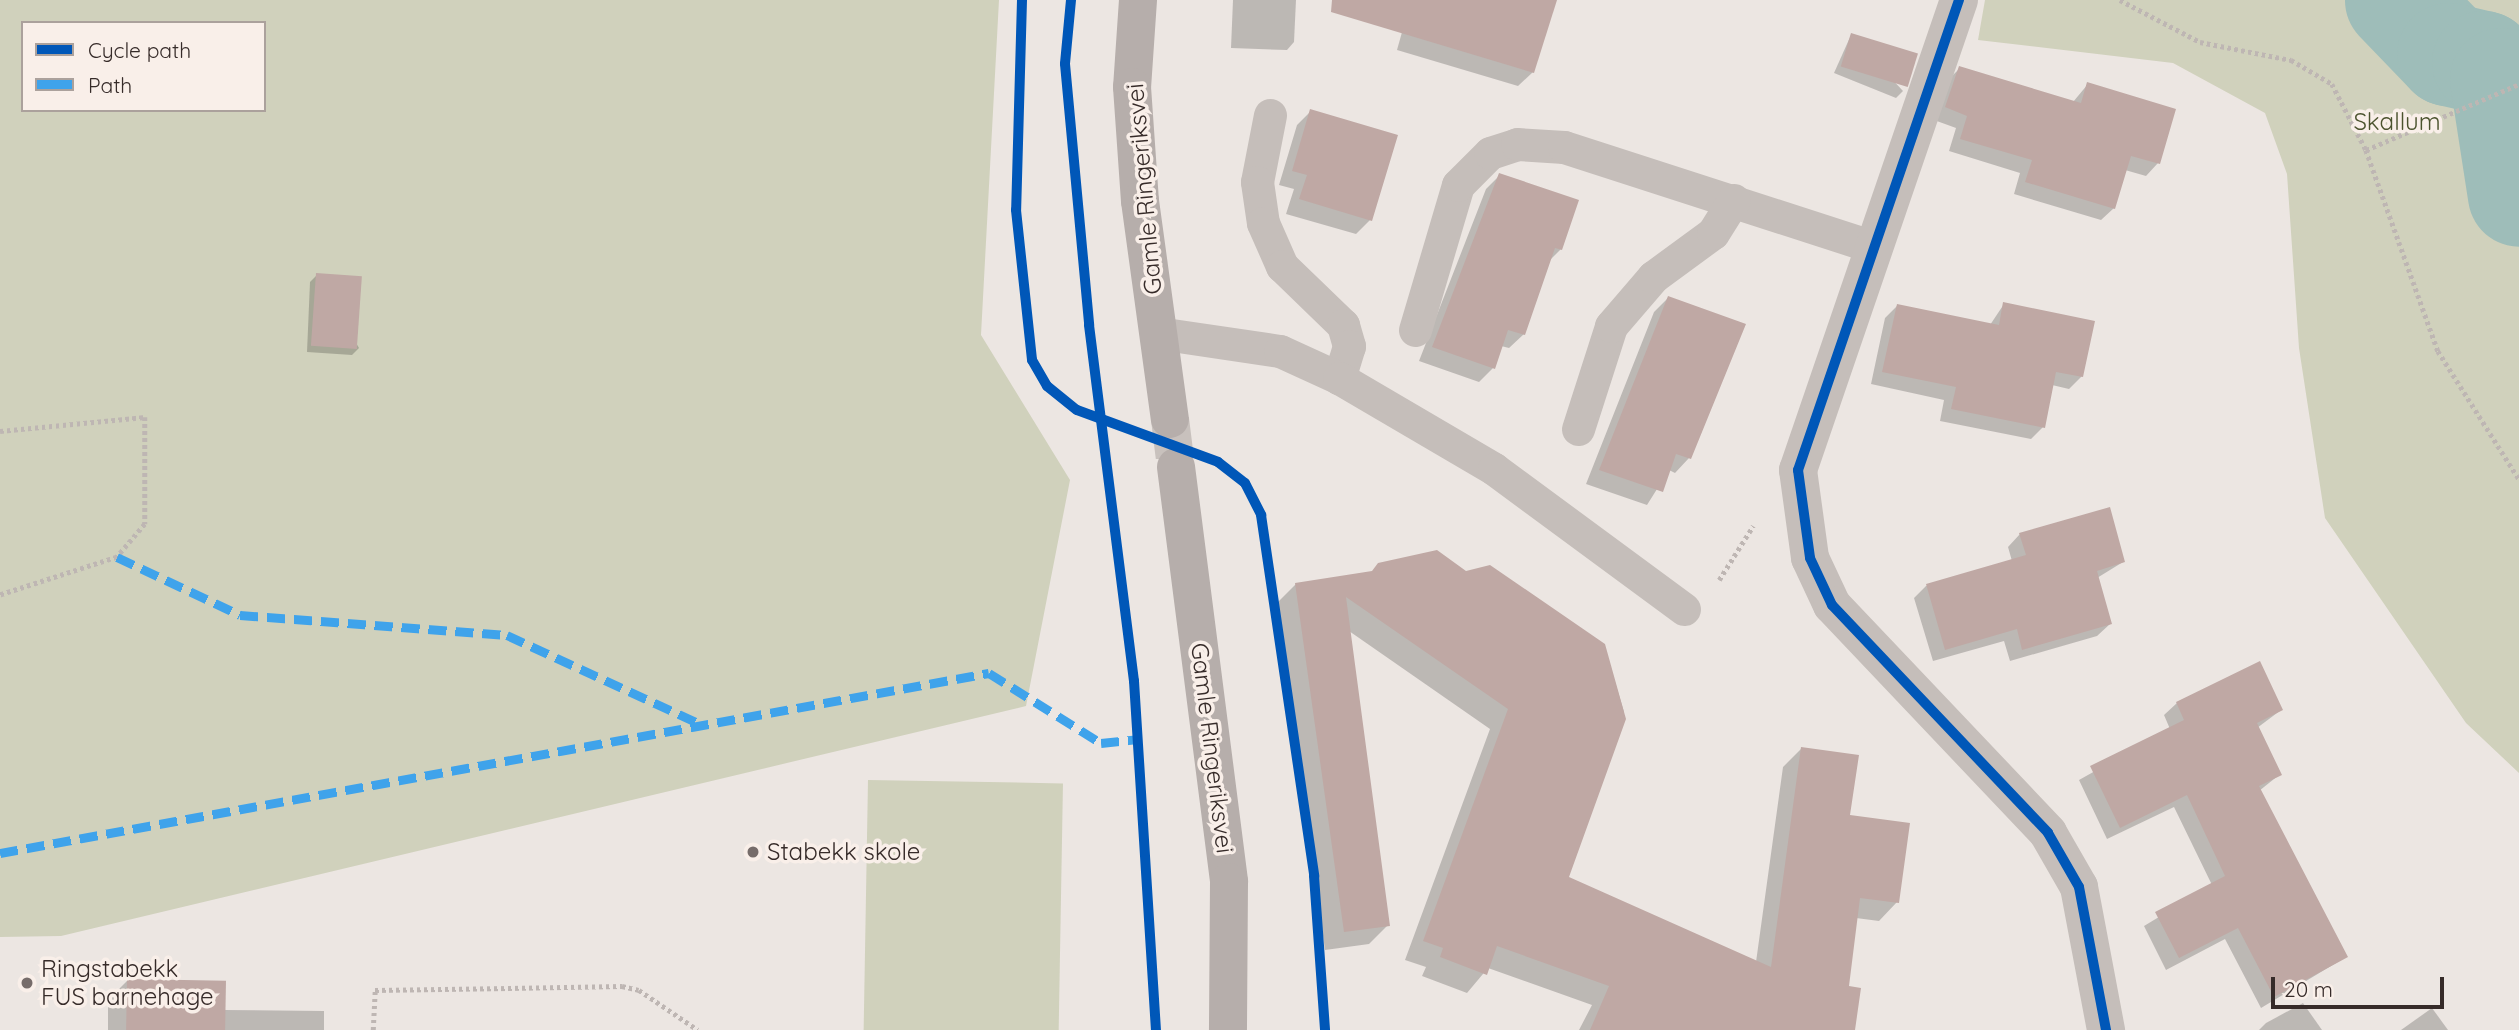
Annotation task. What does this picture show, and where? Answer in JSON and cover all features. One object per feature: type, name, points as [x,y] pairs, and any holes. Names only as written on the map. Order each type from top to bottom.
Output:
[{"type":"main road","name":"Gamle Ringeriksvei","points":[[1138,0],[1132,87],[1158,333],[1170,419]]},
{"type":"main road","name":"Gamle Ringeriksvei","points":[[1175,467],[1228,882],[1228,1030]]},
{"type":"street","points":[[1959,0],[1870,246],[1798,470],[1810,558],[1832,605],[2049,832],[2078,887],[2106,1030]]},
{"type":"lane","points":[[1270,115],[1257,182],[1263,223],[1282,266],[1343,324],[1349,345],[1339,378]]},
{"type":"lane","points":[[1415,330],[1458,185],[1489,153],[1517,144],[1564,147],[1870,246]]},
{"type":"lane","points":[[1578,429],[1611,326],[1653,277],[1713,233],[1734,200]]},
{"type":"lane","points":[[1158,333],[1280,351],[1339,378],[1494,469],[1684,609]]},
{"type":"path","points":[[2120,0],[2200,42],[2291,60],[2332,84],[2366,150],[2438,351],[2519,479]]},
{"type":"path","points":[[2366,150],[2519,84]]},
{"type":"path","points":[[0,431],[145,417],[145,524],[117,557],[0,595]]},
{"type":"path","points":[[1684,609],[1716,585],[1798,470]]},
{"type":"path","points":[[373,1030],[375,990],[622,986],[639,990],[698,1030]]},
{"type":"green space","points":[[0,0],[999,0],[981,335],[1070,480],[1026,706],[61,936],[0,937]]},
{"type":"green space","name":"Skallum","points":[[1985,0],[2519,0],[2519,773],[2466,723],[2325,518],[2299,348],[2287,174],[2265,113],[2173,63],[1978,40]]},
{"type":"green space","points":[[868,780],[1063,783],[1059,1030],[864,1030]]},
{"type":"building","points":[[1332,0],[1557,0],[1534,73],[1331,12]]},
{"type":"building","points":[[1851,33],[1918,53],[1908,87],[1841,66]]},
{"type":"building","points":[[1959,66],[2081,103],[2087,82],[2176,109],[2160,164],[2131,156],[2115,209],[2025,182],[2032,160],[1960,139],[1967,116],[1945,107]]},
{"type":"building","points":[[1310,109],[1398,135],[1372,221],[1299,199],[1307,175],[1292,171]]},
{"type":"building","points":[[1499,173],[1579,200],[1562,250],[1555,248],[1525,335],[1508,330],[1495,369],[1432,347]]},
{"type":"building","points":[[316,273],[362,276],[357,349],[311,346]]},
{"type":"building","points":[[1668,296],[1746,324],[1691,459],[1676,454],[1663,492],[1599,470]]},
{"type":"building","points":[[2003,302],[2095,321],[2083,377],[2056,372],[2045,428],[1951,409],[1956,387],[1882,372],[1897,304],[1999,325]]},
{"type":"building","points":[[2110,507],[2125,562],[2097,571],[2112,624],[2022,650],[2017,629],[1945,650],[1926,584],[2026,555],[2019,533]]},
{"type":"building","points":[[1437,550],[1466,571],[1490,565],[1605,644],[1626,719],[1569,877],[1771,967],[1801,747],[1859,755],[1850,815],[1910,823],[1899,903],[1860,898],[1849,986],[1861,988],[1855,1030],[1590,1030],[1609,986],[1497,946],[1487,975],[1440,957],[1443,948],[1423,941],[1508,709],[1346,597],[1390,926],[1344,932],[1295,583],[1372,571],[1378,563]]},
{"type":"building","points":[[2260,661],[2283,710],[2257,723],[2282,775],[2259,786],[2348,957],[2274,997],[2238,928],[2179,958],[2155,912],[2225,876],[2187,795],[2120,828],[2090,766],[2184,720],[2176,702]]},
{"type":"building","points":[[127,979],[226,981],[225,1030],[126,1030]]},
{"type":"waterway","points":[[2396,0],[2448,54],[2483,62],[2501,79],[2519,195]]},
{"type":"tunnel","points":[[1170,419],[1176,467]]},
{"type":"marked path","points":[[117,557],[240,615],[507,635],[703,725]]},
{"type":"marked path","points":[[0,853],[989,673],[1101,743],[1138,739]]},
{"type":"cycle path","points":[[1022,0],[1016,210],[1032,360],[1047,386],[1077,410],[1218,462],[1245,483],[1261,515],[1314,876],[1325,1030]]},
{"type":"cycle path","points":[[1071,0],[1065,64],[1089,325],[1134,681],[1156,1030]]},
{"type":"cycle path","points":[[1959,0],[1798,470],[1810,558],[1832,605],[2048,833],[2079,887],[2106,1030]]},
{"type":"place","name":"Stabekk skole","points":[[753,852]]},
{"type":"place","name":"Ringstabekk FUS barnehage","points":[[27,983]]}]
